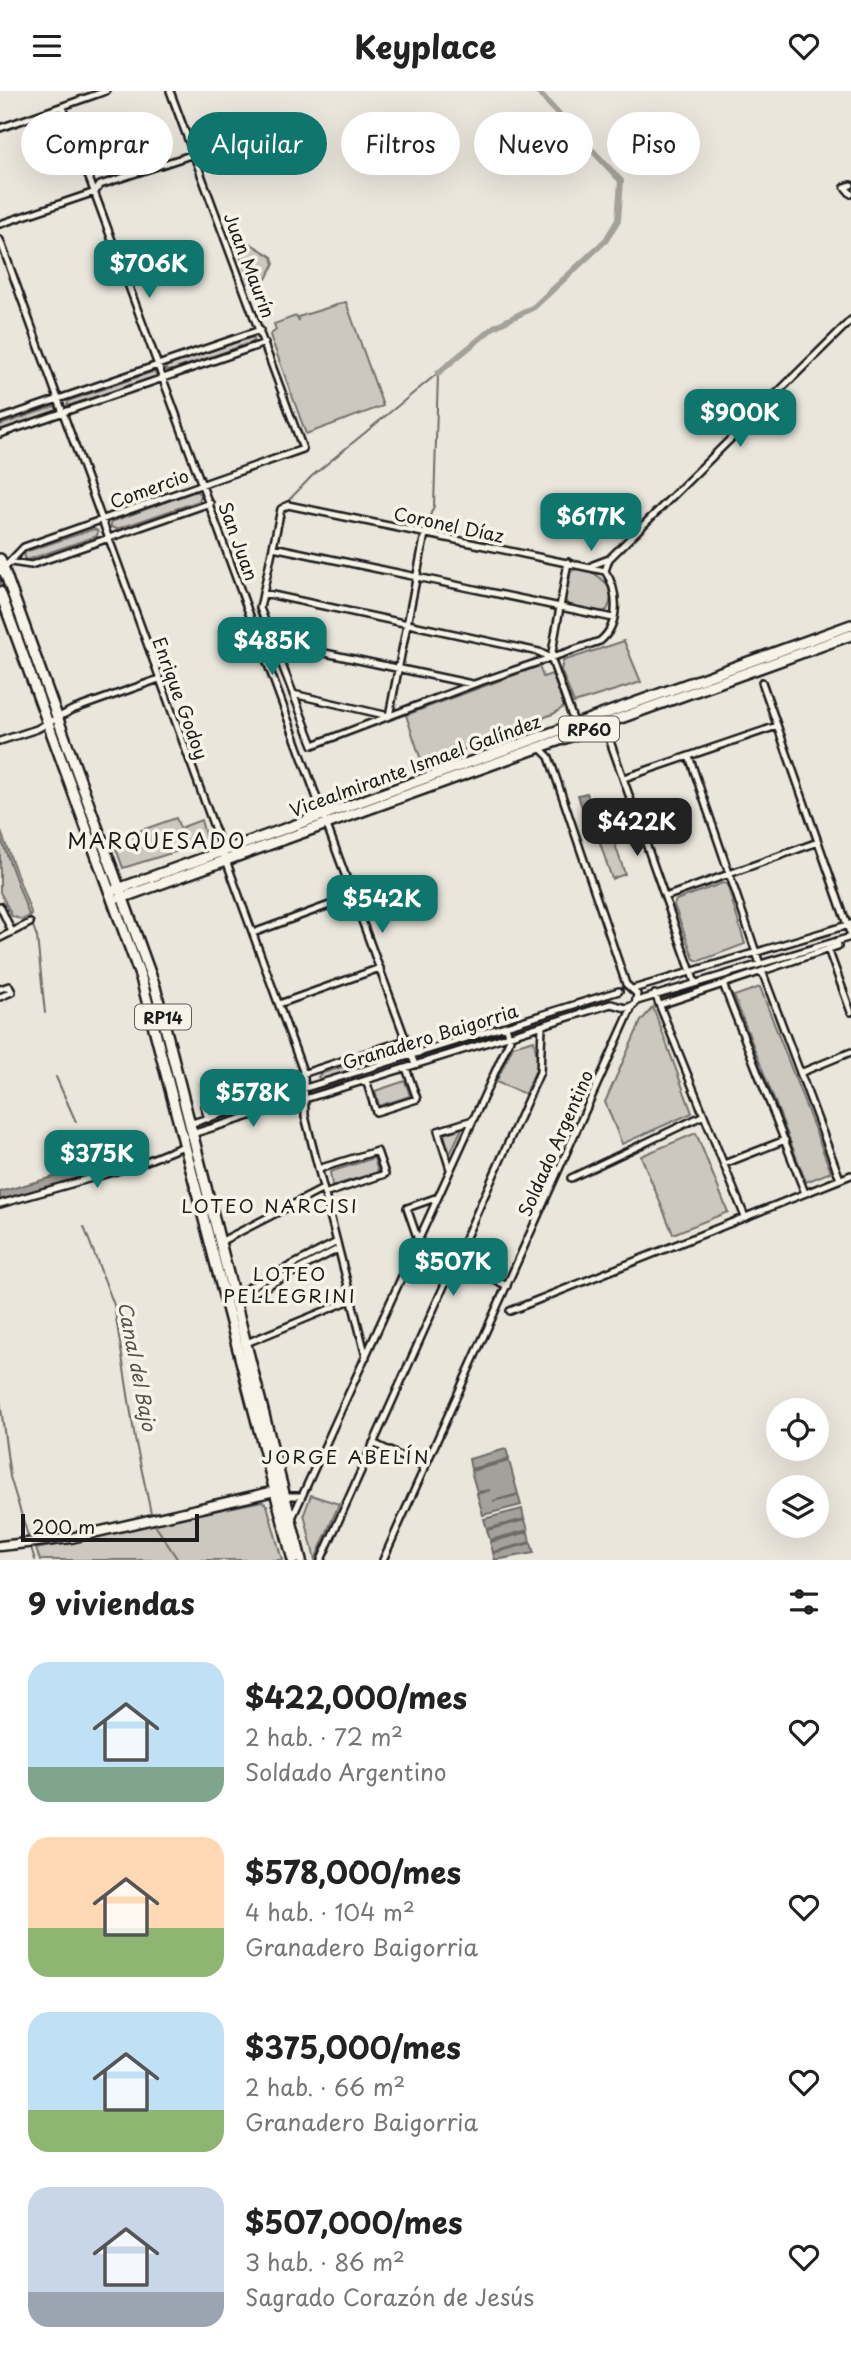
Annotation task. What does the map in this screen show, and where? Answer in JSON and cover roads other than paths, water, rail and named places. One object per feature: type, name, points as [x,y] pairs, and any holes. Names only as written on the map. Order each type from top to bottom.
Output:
[{"type":"main road","name":"RP14","points":[[0,559],[2,571],[155,987],[287,1496],[301,1560]]},
{"type":"main road","name":"RP14","points":[[0,593],[141,978],[293,1560]]},
{"type":"main road","name":"Vicealmirante Ismael Galíndez","points":[[326,819],[540,747],[576,729],[851,625]]},
{"type":"main road","name":"Vicealmirante Ismael Galíndez","points":[[111,897],[326,819],[526,742],[604,724],[851,635]]},
{"type":"main road","points":[[60,757],[71,753]]},
{"type":"main road","points":[[65,772],[76,768]]},
{"type":"main road","points":[[0,1546],[30,1544],[275,1492],[287,1496]]},
{"type":"street","points":[[0,128],[106,91]]},
{"type":"street","name":"Juan Maurín","points":[[170,91],[187,136]]},
{"type":"street","name":"San Juan","points":[[63,107],[415,1065]]},
{"type":"street","points":[[0,224],[95,192],[100,185],[187,156]]},
{"type":"street","name":"Juan Maurín","points":[[202,175],[303,449]]},
{"type":"street","points":[[851,185],[845,187],[851,194]]},
{"type":"street","name":"Enrique Godoy","points":[[0,240],[304,1074],[305,1116],[366,1357]]},
{"type":"street","points":[[589,566],[609,559],[851,320]]},
{"type":"street","points":[[0,419],[260,330]]},
{"type":"street","points":[[0,434],[265,343]]},
{"type":"street","name":"Comercio","points":[[2,571],[19,549],[303,449]]},
{"type":"street","name":"Comercio","points":[[11,562],[31,565],[209,503]]},
{"type":"street","name":"Coronel Díaz","points":[[273,547],[281,509],[288,505],[605,571]]},
{"type":"street","points":[[389,716],[425,534]]},
{"type":"street","points":[[609,559],[605,571],[614,591],[613,618],[608,633],[600,642],[474,684],[313,745],[260,608],[273,547],[613,618]]},
{"type":"street","points":[[568,562],[551,657],[576,729]]},
{"type":"street","points":[[263,593],[407,622],[551,657]]},
{"type":"street","points":[[273,642],[474,684]]},
{"type":"street","points":[[0,741],[58,719],[72,710],[159,679]]},
{"type":"street","points":[[526,742],[540,747],[550,760],[635,1004],[655,994],[851,937],[762,682]]},
{"type":"street","points":[[293,694],[389,716]]},
{"type":"street","points":[[604,724],[695,983]]},
{"type":"street","points":[[624,778],[778,726]]},
{"type":"street","points":[[689,756],[760,964]]},
{"type":"street","points":[[665,897],[818,842]]},
{"type":"street","points":[[253,933],[354,896]]},
{"type":"street","points":[[0,906],[12,932]]},
{"type":"street","points":[[0,938],[30,923]]},
{"type":"street","name":"Granadero Baigorria","points":[[0,1204],[134,1166],[208,1119],[620,991],[757,954],[849,925]]},
{"type":"street","points":[[660,1005],[838,946],[837,941]]},
{"type":"street","points":[[828,949],[851,1012]]},
{"type":"street","points":[[733,960],[739,979]]},
{"type":"street","points":[[279,1004],[380,968]]},
{"type":"street","points":[[762,971],[840,1179]]},
{"type":"street","points":[[723,984],[805,1193]]},
{"type":"street","points":[[0,989],[9,986],[12,992],[0,997]]},
{"type":"street","points":[[620,991],[620,1004]]},
{"type":"street","points":[[655,994],[745,1217]]},
{"type":"street","name":"Granadero Baigorria","points":[[182,1137],[192,1129],[305,1099],[620,1004],[635,1004]]},
{"type":"street","name":"Soldado Argentino","points":[[383,1560],[635,1004]]},
{"type":"street","points":[[292,1518],[473,1119],[509,1036],[506,1027]]},
{"type":"street","points":[[321,1560],[540,1072],[542,1027]]},
{"type":"street","name":"Granadero Baigorria","points":[[208,1119],[204,1106],[406,1040]]},
{"type":"street","points":[[800,1073],[851,1052]]},
{"type":"street","name":"Granadero Baigorria","points":[[366,1080],[376,1112],[417,1099],[407,1068]]},
{"type":"street","points":[[571,1178],[704,1115]]},
{"type":"street","points":[[450,1170],[438,1131],[473,1119]]},
{"type":"street","points":[[724,1164],[785,1140]]},
{"type":"street","points":[[220,1242],[324,1191],[385,1174],[377,1151],[318,1169]]},
{"type":"street","points":[[510,1311],[851,1175]]},
{"type":"street","points":[[418,1240],[407,1207],[438,1198]]},
{"type":"street","points":[[235,1298],[338,1246]]},
{"type":"street","points":[[456,1260],[506,1286]]},
{"type":"street","points":[[236,1348],[351,1300]]},
{"type":"street","points":[[373,1443],[425,1468]]},
{"type":"street","points":[[287,1496],[302,1496]]},
{"type":"waterway","points":[[438,373],[494,327],[534,307],[606,240],[618,220],[621,181],[537,91]]},
{"type":"waterway","points":[[289,500],[312,476],[438,373]]},
{"type":"waterway","points":[[424,530],[434,506],[438,374]]},
{"type":"waterway","name":"Canal del Bajo","points":[[0,836],[37,937],[45,1013]]},
{"type":"waterway","name":"Canal del Bajo","points":[[56,1077],[76,1122]]},
{"type":"waterway","name":"Canal del Bajo","points":[[84,1227],[114,1305],[135,1439],[151,1513]]},
{"type":"waterway","points":[[0,1400],[10,1477],[29,1539]]},
{"type":"waterway","name":"Canal del Bajo","points":[[155,1525],[178,1560]]},
{"type":"waterway","points":[[30,1544],[35,1560]]},
{"type":"district","name":"MARQUESADO","points":[[157,840]]},
{"type":"district","name":"LOTEO NARCISI","points":[[270,1205]]},
{"type":"district","name":"LOTEO PELLEGRINI","points":[[290,1284]]},
{"type":"district","name":"JORGE ABELÍN","points":[[346,1456]]}]
